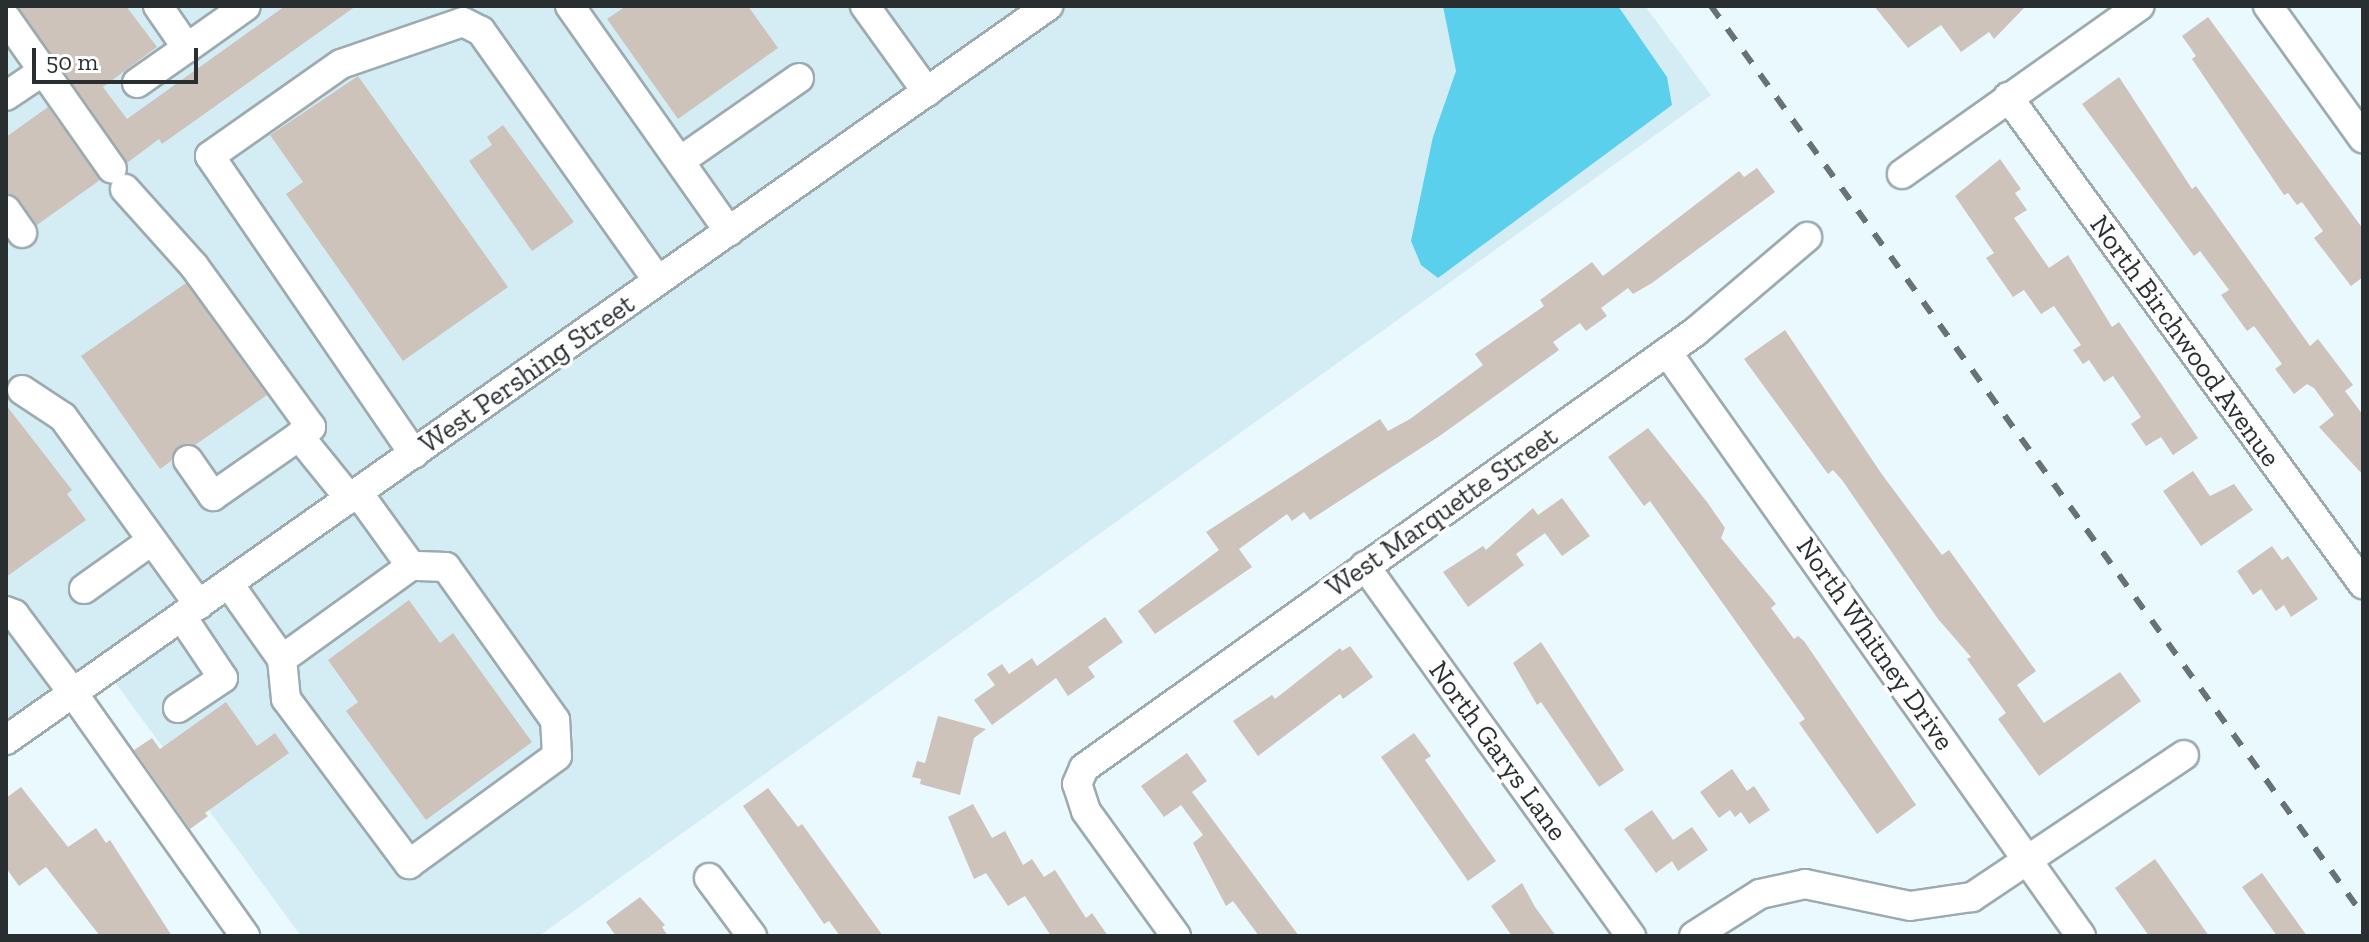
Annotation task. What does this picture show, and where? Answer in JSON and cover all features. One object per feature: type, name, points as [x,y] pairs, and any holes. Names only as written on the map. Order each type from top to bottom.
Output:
[{"type":"street","points":[[158,6],[187,48]]},
{"type":"street","points":[[137,83],[246,6]]},
{"type":"street","points":[[570,6],[729,231]]},
{"type":"street","points":[[865,6],[927,92]]},
{"type":"street","name":"West Pershing Street","points":[[6,740],[1048,6]]},
{"type":"street","points":[[1902,174],[2139,6]]},
{"type":"street","points":[[2268,6],[2363,138]]},
{"type":"street","points":[[6,18],[118,179],[194,266],[311,427],[213,496],[188,460]]},
{"type":"street","points":[[414,454],[210,156],[341,64],[463,22],[481,31],[658,281]]},
{"type":"street","points":[[6,96],[43,71]]},
{"type":"street","points":[[680,161],[799,78]]},
{"type":"street","name":"North Birchwood Avenue","points":[[2008,97],[2363,584]]},
{"type":"street","name":"West Marquette Street","points":[[1176,936],[1086,811],[1077,784],[1084,768],[1667,352],[1807,237]]},
{"type":"street","name":"North Whitney Drive","points":[[1667,352],[2081,936]]},
{"type":"street","points":[[22,390],[63,417],[150,542],[190,611],[223,678],[178,708]]},
{"type":"street","points":[[299,436],[354,496],[411,566]]},
{"type":"street","points":[[84,589],[150,542]]},
{"type":"street","points":[[229,584],[282,659],[286,699],[409,864],[557,756],[555,720],[446,567],[411,566],[282,659]]},
{"type":"street","name":"North Garys Lane","points":[[1365,566],[1631,936]]},
{"type":"street","points":[[6,611],[14,614],[73,693],[245,936]]},
{"type":"street","points":[[1694,936],[1739,905],[1781,888],[1829,885],[1910,906],[1972,897],[2184,755]]},
{"type":"street","points":[[709,878],[752,936]]},
{"type":"shaded area","points":[[6,6],[1645,6],[1711,95],[539,936],[301,936],[106,670],[6,740]]},
{"type":"water","points":[[1443,6],[1618,6],[1667,77],[1672,105],[1438,278],[1421,265],[1411,241],[1433,137],[1456,71]]},
{"type":"building","points":[[17,6],[126,6],[157,47],[103,87],[127,119],[285,6],[356,6],[162,144],[159,139],[127,163]]},
{"type":"building","points":[[626,6],[748,6],[778,48],[678,119],[607,19]]},
{"type":"building","points":[[1874,6],[2026,6],[1994,39],[1989,32],[1961,52],[1941,25],[1908,48]]},
{"type":"building","points":[[2208,17],[2363,229],[2363,277],[2351,286],[2314,238],[2323,231],[2302,202],[2297,205],[2288,193],[2284,195],[2192,59],[2196,56],[2182,36]]},
{"type":"building","points":[[358,76],[508,287],[403,361],[286,194],[303,182],[270,135]]},
{"type":"building","points":[[2119,77],[2192,189],[2196,186],[2310,346],[2318,339],[2353,385],[2345,391],[2363,415],[2363,475],[2319,427],[2334,415],[2314,388],[2307,384],[2294,394],[2275,369],[2282,364],[2254,326],[2247,331],[2221,295],[2229,290],[2200,251],[2194,256],[2082,104]]},
{"type":"building","points":[[48,107],[100,180],[37,225],[19,200],[6,193],[6,137]]},
{"type":"building","points":[[503,125],[574,222],[532,251],[469,161],[492,145],[487,137]]},
{"type":"building","points":[[2000,159],[2021,189],[2015,193],[2027,210],[2014,218],[2049,268],[2068,255],[2112,327],[2119,322],[2198,438],[2173,455],[2161,437],[2146,446],[2131,424],[2141,417],[2113,376],[2104,382],[2089,360],[2083,364],[2073,350],[2081,345],[2054,306],[2041,314],[2024,290],[2013,297],[1986,258],[1994,253],[1955,196]]},
{"type":"building","points":[[1757,168],[1775,192],[1652,283],[1633,294],[1628,288],[1601,308],[1607,316],[1586,331],[1580,323],[1553,342],[1559,350],[1441,435],[1310,520],[1304,512],[1292,521],[1287,514],[1239,549],[1252,567],[1155,634],[1138,611],[1219,550],[1206,532],[1380,419],[1388,431],[1410,419],[1483,365],[1475,354],[1544,306],[1540,300],[1592,262],[1603,276],[1739,171],[1744,177]]},
{"type":"building","points":[[186,283],[267,395],[195,445],[178,447],[171,461],[160,469],[81,356]]},
{"type":"building","points":[[1785,330],[1881,473],[1942,555],[1949,550],[2036,671],[2017,685],[2044,723],[2120,672],[2141,701],[2039,776],[1998,719],[2006,713],[1967,659],[1971,657],[1938,619],[1842,480],[1833,470],[1828,474],[1744,359]]},
{"type":"building","points":[[6,405],[72,490],[67,494],[86,520],[6,577]]},
{"type":"building","points":[[1648,428],[1707,502],[1725,528],[1721,538],[1776,604],[1771,608],[1794,639],[1798,636],[1804,641],[1916,805],[1877,834],[1799,723],[1805,719],[1650,501],[1644,506],[1608,457]]},
{"type":"building","points":[[2193,471],[2210,496],[2234,484],[2253,510],[2201,546],[2163,491]]},
{"type":"building","points":[[1562,498],[1590,536],[1562,556],[1545,533],[1516,554],[1524,565],[1468,607],[1443,572],[1483,546],[1486,550],[1533,508],[1538,515]]},
{"type":"building","points":[[2272,546],[2282,560],[2288,556],[2318,599],[2291,617],[2284,605],[2276,611],[2261,589],[2253,595],[2237,571]]},
{"type":"building","points":[[409,600],[440,643],[453,633],[532,742],[426,820],[346,711],[358,702],[328,660]]},
{"type":"building","points":[[1105,617],[1123,642],[1088,667],[1095,677],[1068,696],[1056,678],[992,725],[974,700],[995,685],[987,674],[1002,664],[1009,674],[1032,658],[1037,666]]},
{"type":"building","points":[[1541,642],[1624,770],[1599,787],[1541,702],[1537,705],[1513,663]]},
{"type":"building","points":[[1350,646],[1373,677],[1343,699],[1340,694],[1258,756],[1233,721],[1272,695],[1275,699],[1340,648],[1342,651]]},
{"type":"building","points":[[226,702],[257,746],[275,733],[289,753],[205,813],[208,816],[190,829],[134,750],[152,738],[160,749]]},
{"type":"building","points":[[938,716],[986,729],[974,738],[960,795],[920,784],[921,779],[912,777],[917,761],[925,763]]},
{"type":"building","points":[[1414,733],[1431,756],[1425,760],[1496,861],[1468,881],[1381,757]]},
{"type":"building","points":[[1187,753],[1207,781],[1192,792],[1299,936],[1259,936],[1233,901],[1226,906],[1193,843],[1203,835],[1181,805],[1164,817],[1141,786]]},
{"type":"building","points":[[1732,769],[1747,791],[1754,786],[1770,810],[1749,824],[1741,812],[1735,817],[1730,810],[1719,818],[1700,792]]},
{"type":"building","points":[[21,787],[68,847],[96,828],[106,843],[110,840],[172,936],[100,936],[46,867],[19,886],[6,868],[6,798]]},
{"type":"building","points":[[768,788],[798,827],[802,824],[883,936],[840,936],[829,921],[824,924],[743,806]]},
{"type":"building","points":[[973,804],[992,838],[1005,831],[1023,865],[1032,859],[1044,877],[1055,870],[1086,918],[1092,913],[1108,936],[1051,936],[1025,896],[1008,906],[986,873],[974,879],[948,817]]},
{"type":"building","points":[[1652,810],[1673,840],[1692,827],[1708,850],[1678,871],[1672,861],[1656,873],[1624,829]]},
{"type":"building","points":[[2155,859],[2209,936],[2149,936],[2115,888]]},
{"type":"building","points":[[2262,873],[2307,936],[2277,936],[2242,887]]},
{"type":"building","points":[[1522,883],[1556,936],[1512,936],[1491,906]]},
{"type":"building","points":[[640,897],[665,925],[662,927],[668,936],[616,936],[606,922]]},
{"type":"railway","points":[[1711,6],[2363,915]]}]
